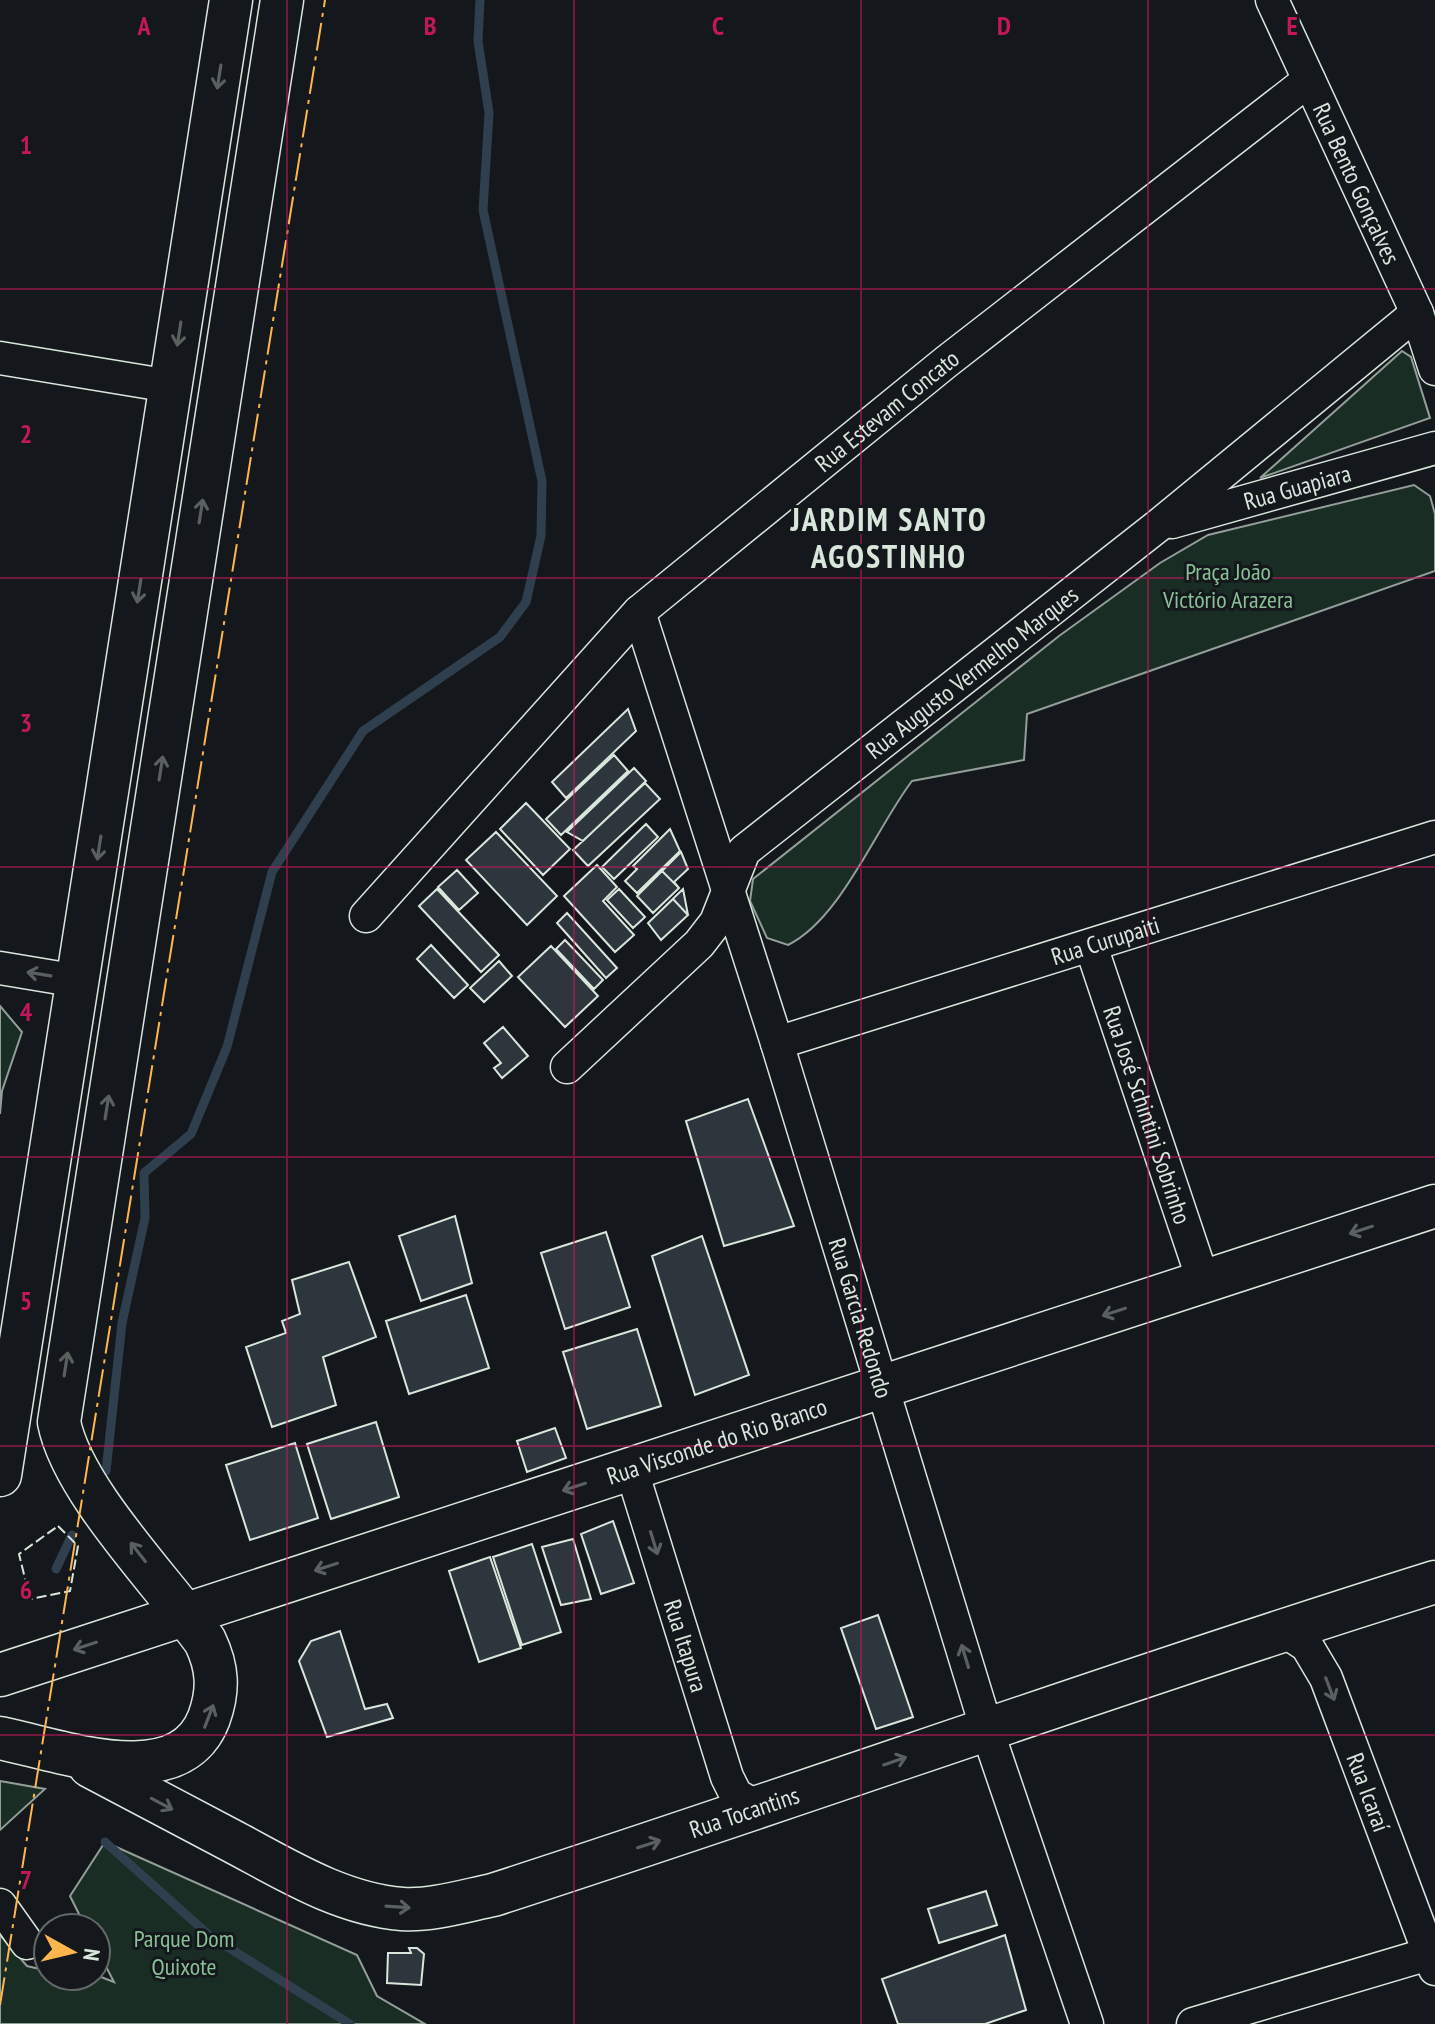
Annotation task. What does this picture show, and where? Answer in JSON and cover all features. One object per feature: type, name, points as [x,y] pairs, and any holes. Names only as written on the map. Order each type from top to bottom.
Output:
[{"type":"main road","points":[[0,1475],[231,0]]},
{"type":"main road","points":[[0,1738],[68,1754],[140,1763],[180,1752],[195,1739],[205,1727],[217,1686],[215,1662],[186,1613],[79,1476],[62,1441],[59,1422],[282,0]]},
{"type":"main road","name":"Rua Visconde do Rio Branco","points":[[0,1675],[1435,1206]]},
{"type":"main road","name":"Rua Tocantins","points":[[68,1754],[296,1875],[372,1905],[405,1909],[493,1895],[1435,1582]]},
{"type":"street","name":"Rua Bento Gonçalves","points":[[1272,0],[1417,313],[1435,369]]},
{"type":"street","name":"Rua Estevam Concato","points":[[366,916],[639,612],[946,362],[1309,80]]},
{"type":"street","name":"Rua Augusto Vermelho Marques","points":[[567,1067],[699,944],[716,922],[744,851],[1159,525],[1417,313]]},
{"type":"street","points":[[0,358],[170,386]]},
{"type":"street","name":"Rua Guapiara","points":[[1159,525],[1435,448]]},
{"type":"street","name":"Rua Garcia Redondo","points":[[639,612],[777,1043],[987,1730],[1087,2024]]},
{"type":"street","name":"Rua Curupaiti","points":[[777,1043],[1435,837]]},
{"type":"street","name":"Rua José Schintini Sobrinho","points":[[1091,946],[1204,1283]]},
{"type":"street","points":[[0,968],[78,981]]},
{"type":"street","name":"Rua Itapura","points":[[631,1468],[727,1777],[736,1795],[759,1808]]},
{"type":"street","name":"Rua Icaraí","points":[[1283,1630],[1307,1646],[1326,1678],[1433,1958]]},
{"type":"street","points":[[0,1905],[27,1943]]},
{"type":"street","points":[[1193,2024],[1433,1958]]},
{"type":"green space","points":[[1402,351],[1411,357],[1430,418],[1260,478]]},
{"type":"green space","name":"Praça João Victório Arazera","points":[[1414,485],[1430,496],[1435,514],[1435,571],[1027,714],[1024,760],[912,781],[825,915],[788,945],[767,938],[750,901],[753,879],[1059,636],[1160,563],[1208,535]]},
{"type":"green space","points":[[0,1006],[22,1032],[2,1091],[0,1114]]},
{"type":"green space","points":[[0,1781],[45,1789],[0,1830]]},
{"type":"green space","name":"Parque Dom Quixote","points":[[105,1842],[357,1955],[377,1996],[425,2024],[0,2024],[0,1935],[27,1966],[32,1967],[32,1992],[112,1992],[112,1912],[78,1912],[70,1896]]},
{"type":"building","points":[[628,709],[636,731],[566,798],[552,782]]},
{"type":"building","points":[[614,755],[628,771],[561,835],[546,819]]},
{"type":"building","points":[[634,768],[646,781],[583,841],[567,832]]},
{"type":"building","points":[[645,783],[660,799],[588,866],[573,850]]},
{"type":"building","points":[[526,803],[570,849],[543,875],[500,829]]},
{"type":"building","points":[[646,824],[658,837],[614,879],[602,867]]},
{"type":"building","points":[[670,829],[680,851],[637,893],[625,881],[637,869],[633,866]]},
{"type":"building","points":[[496,832],[557,896],[527,925],[466,860]]},
{"type":"building","points":[[681,852],[688,869],[674,882],[679,888],[653,913],[637,896]]},
{"type":"building","points":[[597,865],[617,887],[603,901],[634,935],[615,952],[564,896]]},
{"type":"building","points":[[457,870],[478,893],[459,910],[438,887]]},
{"type":"building","points":[[662,871],[679,888],[653,913],[637,896]]},
{"type":"building","points":[[437,889],[499,955],[481,972],[419,906]]},
{"type":"building","points":[[619,889],[645,917],[633,928],[607,900]]},
{"type":"building","points":[[683,889],[688,915],[661,940],[648,923]]},
{"type":"building","points":[[673,899],[688,915],[661,940],[648,923]]},
{"type":"building","points":[[567,913],[617,968],[606,978],[557,923]]},
{"type":"building","points":[[565,940],[603,980],[594,989],[556,949]]},
{"type":"building","points":[[431,945],[468,985],[454,998],[417,959]]},
{"type":"building","points":[[551,946],[598,996],[565,1027],[518,977]]},
{"type":"building","points":[[499,961],[512,976],[484,1002],[470,988]]},
{"type":"building","points":[[503,1027],[528,1056],[502,1078],[494,1068],[501,1063],[484,1043]]},
{"type":"building","points":[[748,1099],[794,1226],[724,1246],[686,1121]]},
{"type":"building","points":[[455,1216],[472,1283],[421,1301],[399,1236]]},
{"type":"building","points":[[606,1232],[630,1307],[565,1329],[541,1253]]},
{"type":"building","points":[[702,1236],[749,1375],[695,1395],[652,1256]]},
{"type":"building","points":[[349,1262],[376,1337],[323,1357],[336,1405],[272,1427],[246,1347],[286,1333],[282,1321],[300,1314],[292,1280]]},
{"type":"building","points":[[466,1295],[489,1368],[409,1394],[386,1321]]},
{"type":"building","points":[[637,1329],[661,1406],[587,1429],[563,1352]]},
{"type":"building","points":[[376,1422],[399,1497],[331,1519],[307,1444]]},
{"type":"building","points":[[555,1428],[566,1458],[527,1472],[517,1441]]},
{"type":"building","points":[[295,1443],[318,1518],[250,1540],[226,1465]]},
{"type":"building","points":[[613,1521],[634,1583],[601,1594],[581,1534]]},
{"type":"building","points":[[573,1539],[591,1599],[561,1605],[542,1547]]},
{"type":"building","points":[[532,1544],[561,1632],[522,1645],[493,1557]]},
{"type":"building","points":[[490,1557],[521,1648],[479,1662],[449,1571]]},
{"type":"building","points":[[878,1615],[913,1717],[876,1729],[841,1628]]},
{"type":"building","points":[[340,1631],[365,1709],[387,1704],[393,1718],[327,1737],[299,1661],[311,1641]]},
{"type":"building","points":[[986,1891],[997,1925],[939,1943],[928,1909]]},
{"type":"building","points":[[1005,1935],[1026,2010],[985,2024],[898,2024],[882,1979]]},
{"type":"building","points":[[409,1948],[417,1948],[424,1954],[421,1985],[387,1983],[388,1953],[411,1953]]},
{"type":"waterway","points":[[106,1471],[122,1323],[145,1218],[144,1173],[191,1134],[227,1047],[272,872],[363,731],[500,637],[526,602],[541,536],[542,481],[483,210],[489,113],[478,41],[480,0]]},
{"type":"waterway","points":[[56,1569],[72,1535]]},
{"type":"waterway","points":[[105,1842],[210,1936],[350,2024]]},
{"type":"fence","points":[[58,1526],[78,1546],[70,1591],[30,1599],[19,1554],[58,1526]]},
{"type":"power","points":[[0,2005],[325,0]]},
{"type":"district","name":"JARDIM SANTO AGOSTINHO","points":[[889,538]]}]
